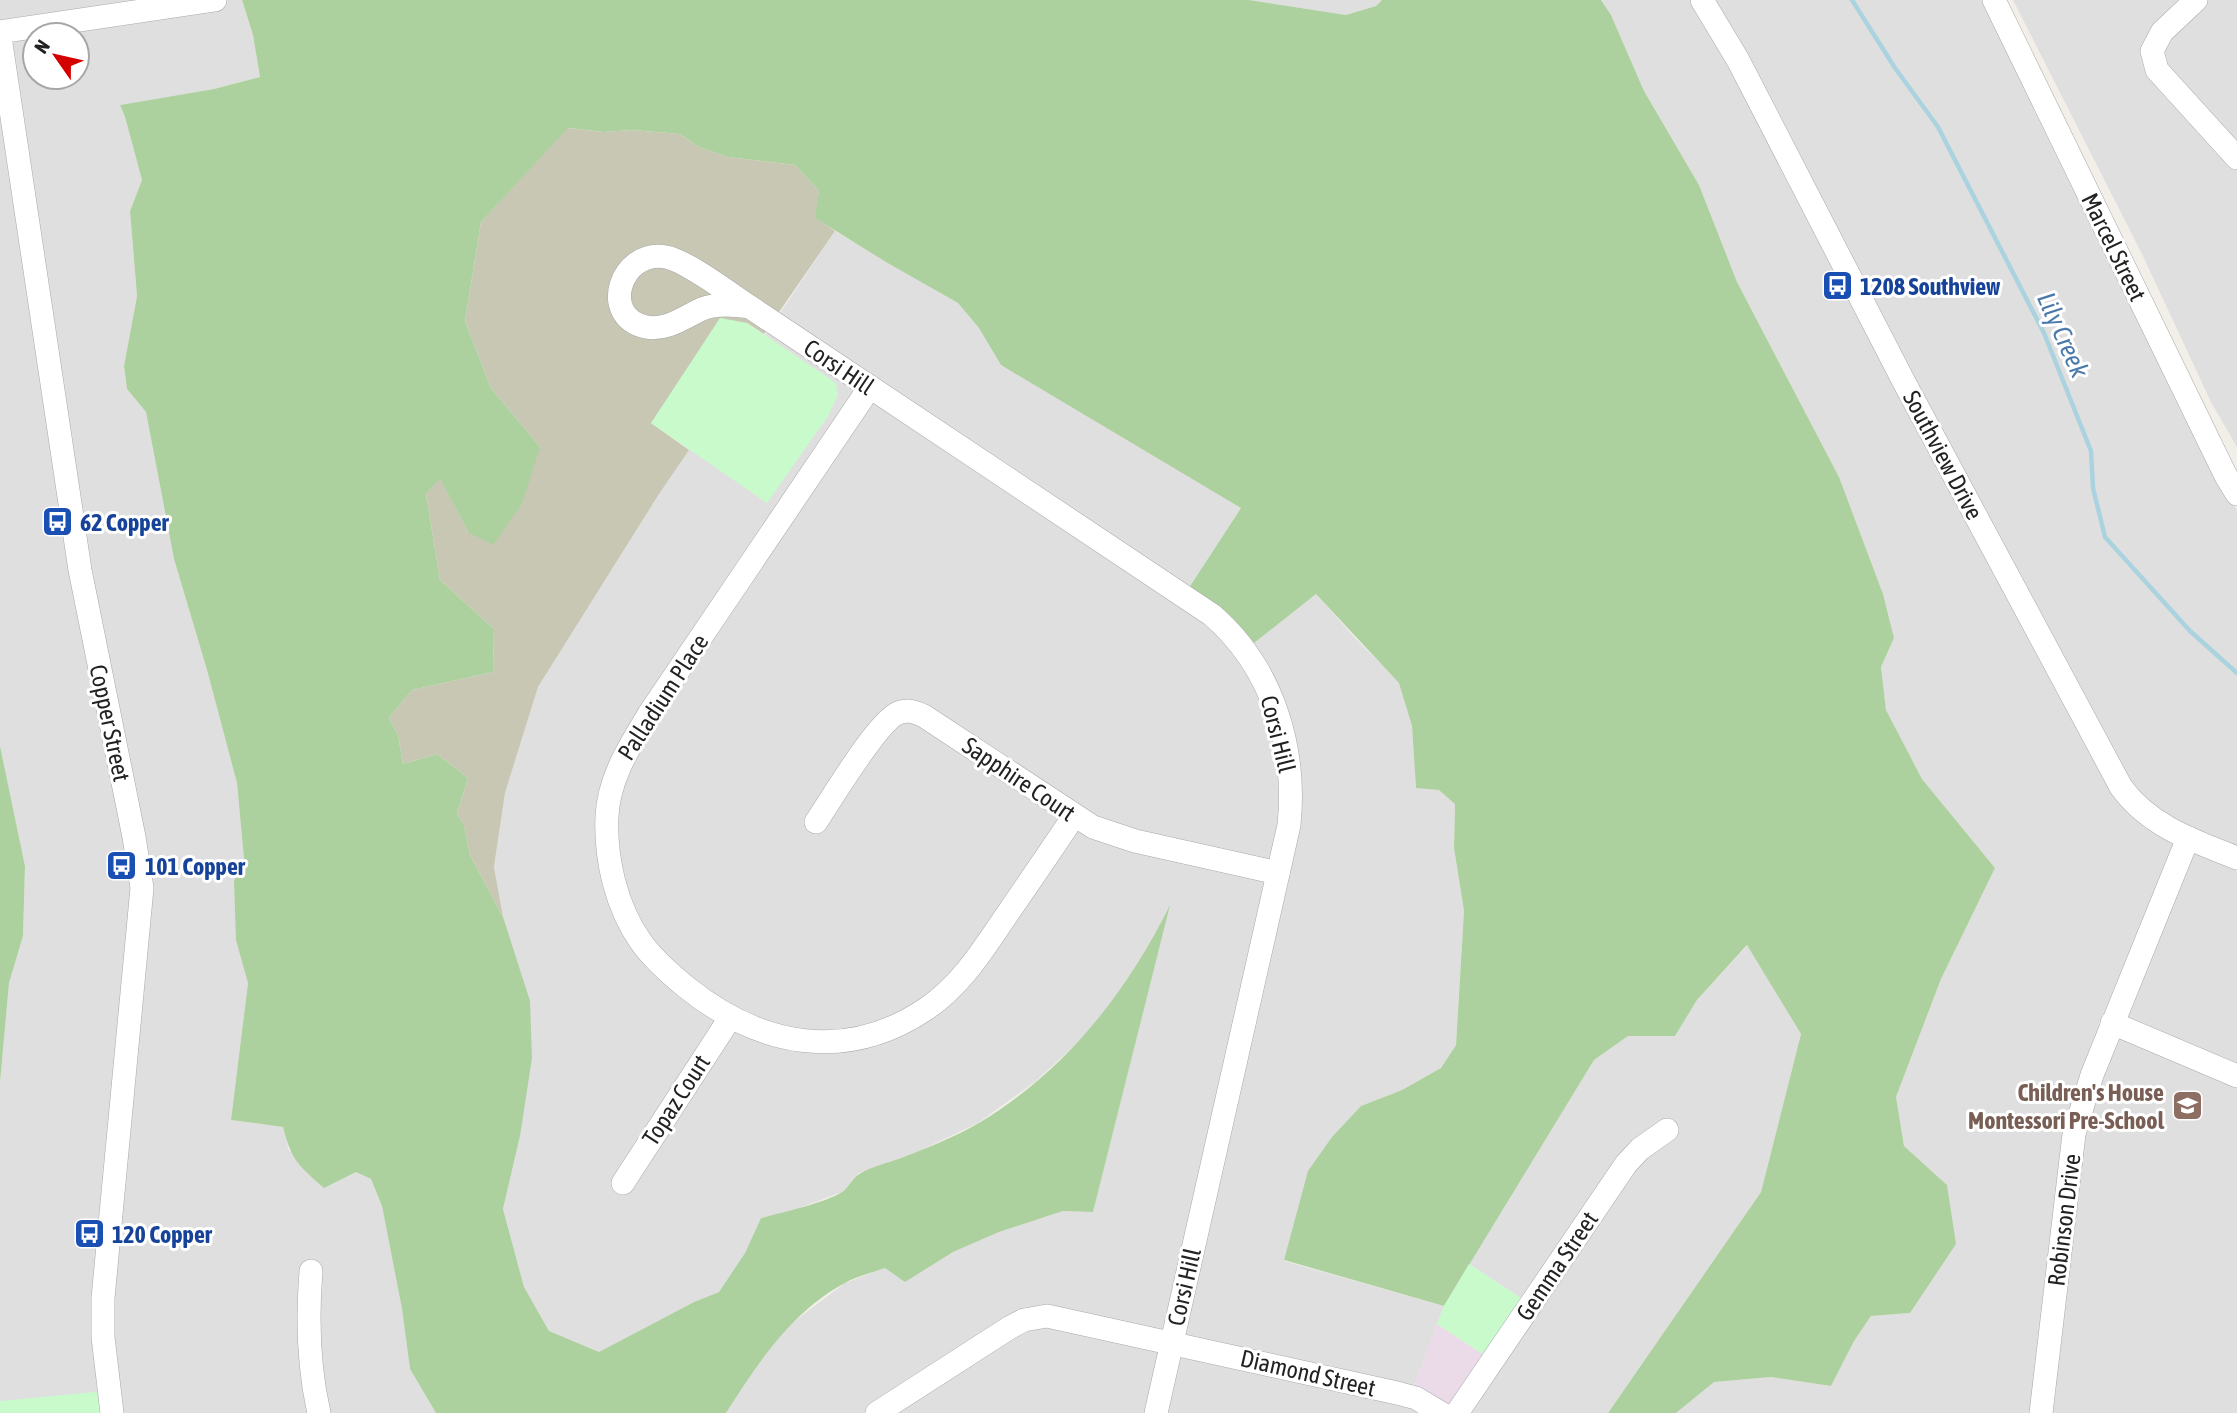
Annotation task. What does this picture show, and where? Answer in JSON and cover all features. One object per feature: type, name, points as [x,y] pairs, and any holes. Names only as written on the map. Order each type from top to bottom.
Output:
[{"type":"street","points":[[0,35],[215,0]]},
{"type":"street","name":"Southview Drive","points":[[1702,0],[1738,60],[1904,382],[2121,787],[2140,810],[2164,826],[2237,858]]},
{"type":"street","name":"Marcel Street","points":[[1994,0],[2237,494]]},
{"type":"street","points":[[2196,0],[2162,32],[2152,51],[2157,70],[2237,158]]},
{"type":"street","name":"Copper Street","points":[[0,35],[80,570],[142,888],[103,1298],[103,1338],[112,1413]]},
{"type":"street","name":"Corsi Hill","points":[[750,307],[728,304],[715,306],[664,327],[644,327],[625,314],[619,299],[619,290],[630,268],[652,258],[666,257],[682,264],[750,307],[1194,602],[1224,625],[1236,639],[1257,668],[1275,707],[1287,750],[1291,807],[1156,1413]]},
{"type":"street","name":"Palladium Place","points":[[870,387],[657,702],[617,769],[607,813],[608,856],[621,904],[640,941],[664,969],[730,1018],[753,1029],[785,1038],[837,1041],[878,1033],[925,1010],[963,977],[1074,816]]},
{"type":"street","name":"Sapphire Court","points":[[816,822],[879,730],[898,713],[911,710],[925,716],[1093,827],[1135,841],[1278,873]]},
{"type":"street","name":"Robinson Drive","points":[[2041,1413],[2074,1134],[2082,1104],[2112,1023],[2188,838]]},
{"type":"street","name":"Topaz Court","points":[[623,1183],[730,1018]]},
{"type":"street","points":[[2112,1023],[2237,1076]]},
{"type":"street","name":"Gemma Street","points":[[1457,1413],[1626,1164],[1640,1149],[1667,1130]]},
{"type":"street","points":[[311,1271],[310,1375],[319,1413]]},
{"type":"street","name":"Diamond Street","points":[[877,1413],[1009,1328],[1037,1316],[1059,1317],[1397,1393],[1416,1398],[1441,1413]]},
{"type":"shaded area","points":[[0,0],[242,0],[253,35],[260,77],[214,89],[120,105],[142,180],[130,211],[137,296],[124,366],[127,389],[146,412],[174,559],[237,783],[244,859],[234,881],[248,983],[231,1120],[283,1127],[289,1151],[371,1179],[382,1206],[402,1309],[410,1369],[436,1413],[110,1413],[0,1401],[0,1083],[9,983],[23,936],[25,866],[0,746]]},
{"type":"shaded area","points":[[1249,0],[1382,0],[1376,6],[1346,15]]},
{"type":"shaded area","points":[[1601,0],[1984,0],[2226,495],[2237,510],[2237,1413],[1676,1413],[1713,1382],[1771,1377],[1831,1386],[1854,1340],[1871,1316],[1910,1313],[1924,1290],[1947,1185],[1904,1146],[1896,1097],[1941,979],[1995,868],[1922,779],[1886,710],[1881,667],[1894,638],[1883,594],[1839,477],[1737,282],[1699,185],[1644,91],[1611,15]]},
{"type":"shaded area","points":[[2013,0],[2237,0],[2237,447],[2211,402],[2142,254]]},
{"type":"shaded area","points":[[567,128],[680,134],[699,147],[728,157],[795,165],[819,191],[816,218],[835,231],[764,334],[747,323],[651,423],[689,450],[538,687],[505,793],[494,867],[503,917],[470,855],[464,825],[457,814],[468,778],[437,754],[403,764],[398,735],[389,718],[412,690],[493,672],[494,629],[440,580],[426,494],[440,477],[468,532],[540,447],[491,388],[465,321],[481,222]]},
{"type":"shaded area","points":[[835,231],[958,303],[979,328],[1241,508],[1183,597],[1244,651],[1316,594],[1400,683],[1412,726],[1416,788],[1439,789],[1455,803],[1454,848],[1464,911],[1456,1045],[1441,1068],[1402,1090],[1361,1106],[1284,1261],[1444,1306],[1411,1395],[1443,1413],[726,1413],[755,1367],[788,1326],[845,1283],[885,1268],[953,1252],[999,1232],[1063,1211],[1093,1212],[1168,909],[1118,996],[1086,1035],[1036,1081],[978,1123],[917,1152],[859,1173],[842,1192],[794,1210],[761,1218],[745,1253],[719,1292],[694,1302],[599,1352],[549,1331],[524,1287],[503,1209],[520,1136],[503,917],[494,867],[505,793],[538,687],[659,494]]},
{"type":"shaded area","points":[[1748,945],[1801,1034],[1761,1192],[1608,1413],[1456,1413],[1530,1304],[1469,1264],[1594,1060],[1628,1036],[1675,1036],[1697,1000]]},
{"type":"shaded area","points":[[1437,1324],[1492,1360],[1456,1413],[1411,1396]]},
{"type":"green space","points":[[242,0],[1249,0],[1346,15],[1376,6],[1382,0],[1601,0],[1611,15],[1644,91],[1699,185],[1737,282],[1839,477],[1883,594],[1894,638],[1881,667],[1886,710],[1922,779],[1995,868],[1941,979],[1896,1097],[1904,1146],[1947,1185],[1956,1244],[1910,1313],[1871,1316],[1854,1341],[1831,1386],[1771,1377],[1714,1382],[1676,1413],[1608,1413],[1761,1192],[1801,1034],[1747,945],[1697,1000],[1675,1036],[1628,1036],[1594,1060],[1444,1306],[1284,1260],[1308,1171],[1332,1137],[1361,1106],[1402,1090],[1441,1068],[1456,1045],[1464,911],[1454,848],[1455,804],[1439,790],[1416,788],[1412,726],[1399,683],[1316,594],[1244,651],[1183,597],[1241,508],[1001,365],[979,328],[958,303],[815,218],[819,191],[795,165],[728,157],[699,147],[680,134],[568,128],[481,222],[465,321],[491,388],[540,447],[522,504],[493,545],[468,532],[440,478],[426,494],[440,580],[494,629],[493,672],[412,690],[389,718],[398,735],[403,764],[437,754],[468,778],[457,814],[464,825],[470,855],[503,917],[530,1001],[532,1058],[520,1136],[503,1209],[524,1287],[549,1331],[599,1352],[694,1302],[719,1292],[745,1253],[761,1218],[835,1196],[861,1173],[951,1138],[1010,1103],[1065,1055],[1113,1000],[1153,938],[1170,905],[1093,1212],[1063,1211],[999,1232],[953,1252],[905,1282],[885,1268],[845,1283],[808,1309],[777,1340],[726,1413],[436,1413],[410,1369],[402,1309],[382,1206],[371,1179],[356,1172],[324,1188],[297,1162],[283,1127],[231,1120],[248,983],[236,940],[234,881],[244,859],[237,783],[174,559],[146,412],[127,389],[124,366],[137,296],[130,211],[142,180],[120,105],[214,89],[260,77],[253,35]]},
{"type":"green space","points":[[720,318],[747,323],[836,383],[838,395],[828,416],[767,503],[651,423]]},
{"type":"green space","points":[[0,746],[25,866],[23,936],[9,983],[0,1083]]},
{"type":"green space","points":[[1469,1264],[1530,1304],[1492,1360],[1437,1324],[1444,1306]]},
{"type":"green space","points":[[106,1391],[110,1413],[0,1413],[0,1401]]},
{"type":"waterway","name":"Lily Creek","points":[[1852,0],[1895,68],[1938,127],[2044,333],[2091,451],[2093,488],[2105,537],[2190,631],[2237,673]]},
{"type":"place","name":"1208 Southview","points":[[1837,286]]},
{"type":"place","name":"62 Copper","points":[[57,522]]},
{"type":"place","name":"101 Copper","points":[[122,866]]},
{"type":"place","name":"Children's House Montessori Pre-School","points":[[2187,1106]]},
{"type":"place","name":"120 Copper","points":[[89,1234]]}]
